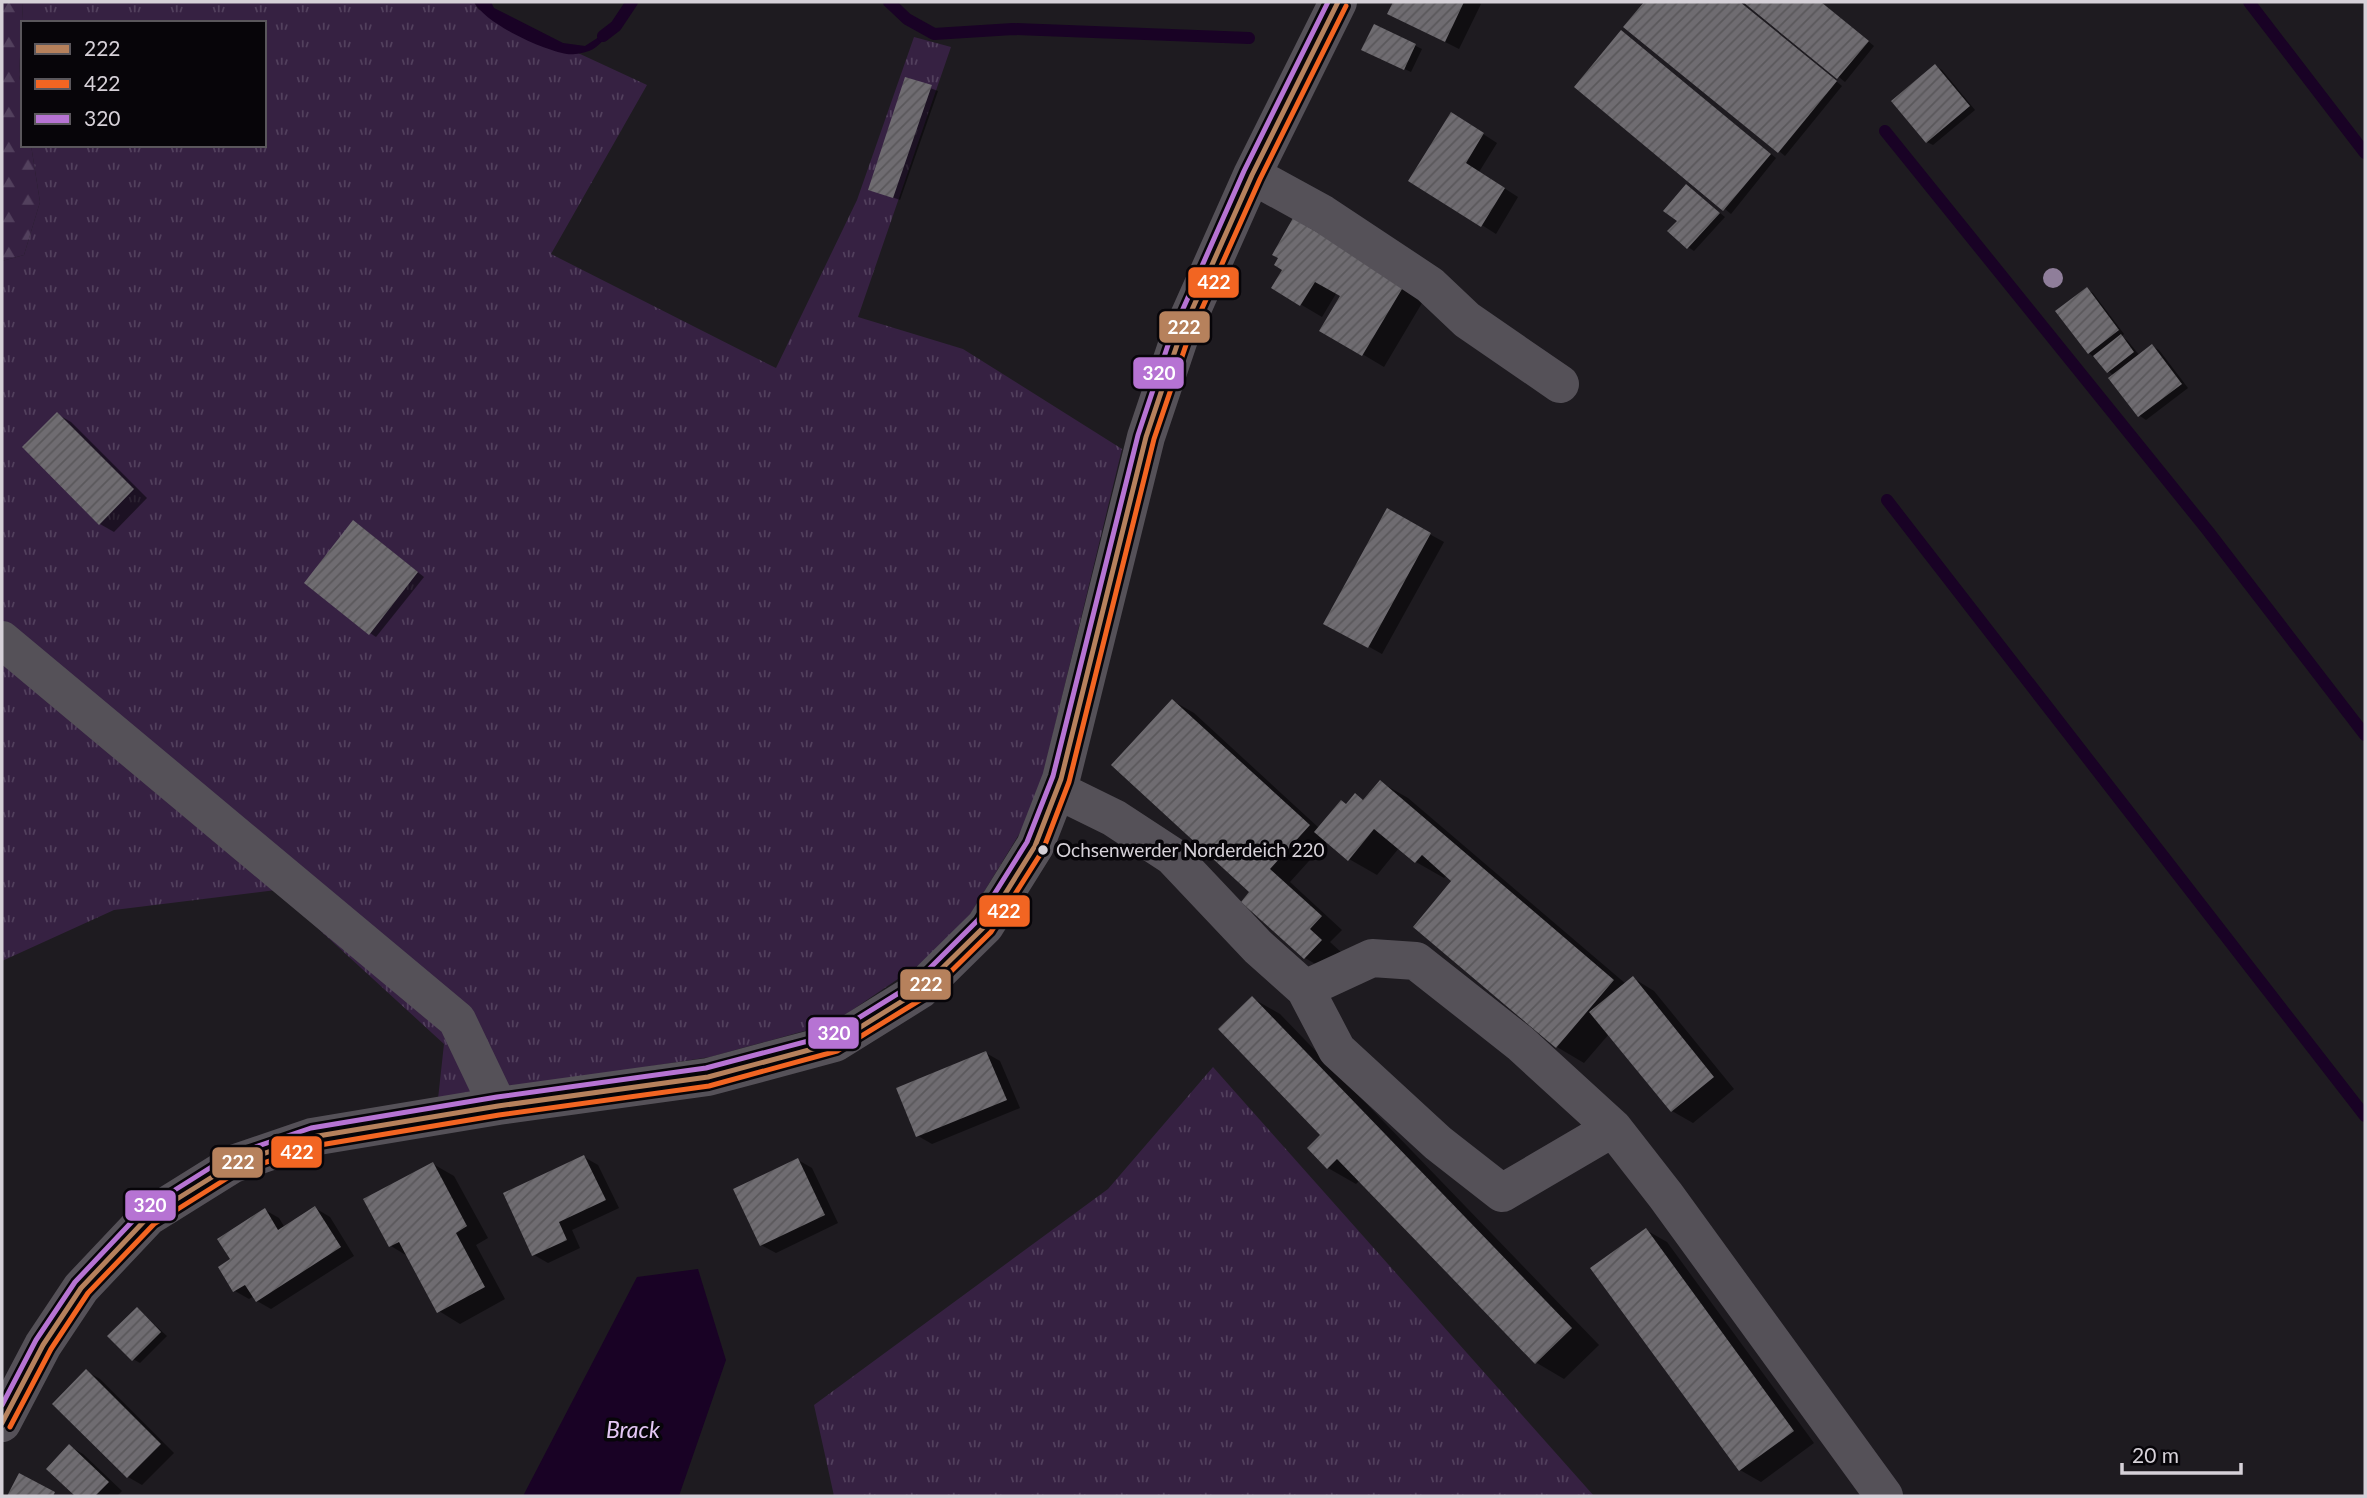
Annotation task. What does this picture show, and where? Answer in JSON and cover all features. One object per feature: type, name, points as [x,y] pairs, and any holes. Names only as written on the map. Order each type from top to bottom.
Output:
[{"type":"street","points":[[2,1423],[43,1345],[81,1288],[148,1217],[233,1164],[312,1137],[498,1106],[708,1077],[835,1043],[920,990],[985,926],[1035,846],[1057,790],[1146,437],[1179,339],[1252,175],[1338,2]]},
{"type":"street","points":[[1252,175],[1323,214],[1430,285],[1467,320],[1560,384]]},
{"type":"street","points":[[2,640],[457,1020],[498,1106]]},
{"type":"street","points":[[1057,790],[1114,818],[1171,856],[1258,947],[1305,989],[1336,1050],[1438,1143],[1502,1193],[1613,1128]]},
{"type":"street","points":[[1305,989],[1372,958],[1416,961],[1520,1044],[1613,1128],[1884,1496]]},
{"type":"green space","points":[[2,2],[23,2],[19,75],[21,147],[31,147],[40,202],[24,255],[2,261]]},
{"type":"green space","points":[[23,2],[474,2],[478,9],[568,54],[578,53],[647,85],[551,254],[776,368],[857,200],[914,37],[951,47],[858,317],[963,349],[1122,449],[1035,808],[954,941],[833,1023],[710,1057],[438,1099],[444,1044],[276,890],[114,910],[2,961],[2,261],[24,255],[40,202],[31,147],[266,147],[266,21],[22,21]]},
{"type":"green space","points":[[21,38],[21,86],[19,75]]},
{"type":"green space","points":[[1213,1067],[1594,1496],[834,1496],[814,1405],[1108,1189]]},
{"type":"water","points":[[474,2],[491,2],[494,8],[563,43],[585,46],[616,26],[593,49],[567,54],[516,35],[490,19]]},
{"type":"water","name":"Brack","points":[[698,1269],[726,1360],[679,1496],[523,1496],[637,1277]]},
{"type":"building","points":[[1393,2],[1464,2],[1445,42],[1387,14]]},
{"type":"building","points":[[1644,2],[1740,2],[1837,81],[1778,153],[1623,27]]},
{"type":"building","points":[[1743,2],[1821,2],[1869,41],[1837,79]]},
{"type":"building","points":[[1374,24],[1416,44],[1404,70],[1361,50]]},
{"type":"building","points":[[1621,30],[1771,154],[1723,211],[1574,87]]},
{"type":"building","points":[[1935,64],[1970,106],[1926,143],[1891,101]]},
{"type":"building","points":[[905,77],[932,85],[893,198],[868,190]]},
{"type":"building","points":[[1451,112],[1484,133],[1466,163],[1505,188],[1481,227],[1408,181]]},
{"type":"building","points":[[1686,184],[1720,213],[1687,249],[1667,231],[1677,221],[1663,211]]},
{"type":"building","points":[[1293,218],[1405,284],[1362,356],[1319,331],[1340,296],[1315,282],[1300,306],[1271,288],[1282,270],[1274,265],[1278,258],[1272,255]]},
{"type":"building","points":[[2087,287],[2119,330],[2088,354],[2055,311]]},
{"type":"building","points":[[2121,334],[2134,352],[2107,373],[2093,356]]},
{"type":"building","points":[[2152,344],[2182,384],[2138,417],[2108,378]]},
{"type":"building","points":[[57,412],[134,489],[99,525],[22,447]]},
{"type":"building","points":[[1387,508],[1431,533],[1368,648],[1323,624]]},
{"type":"building","points":[[353,520],[418,572],[369,635],[304,583]]},
{"type":"building","points":[[1172,699],[1310,825],[1270,869],[1322,916],[1310,929],[1322,940],[1304,959],[1241,902],[1249,892],[1111,765]]},
{"type":"building","points":[[1380,780],[1614,980],[1556,1048],[1413,927],[1451,881],[1422,855],[1415,863],[1374,829],[1348,861],[1314,832],[1341,800],[1346,804],[1355,793],[1363,800]]},
{"type":"building","points":[[1633,976],[1714,1077],[1671,1112],[1589,1012]]},
{"type":"building","points":[[1252,996],[1572,1328],[1535,1364],[1337,1159],[1327,1169],[1307,1148],[1320,1135],[1218,1029]]},
{"type":"building","points":[[986,1051],[1007,1100],[916,1137],[896,1088]]},
{"type":"building","points":[[584,1155],[606,1200],[559,1222],[567,1240],[532,1256],[503,1193]]},
{"type":"building","points":[[798,1158],[825,1215],[760,1246],[733,1189]]},
{"type":"building","points":[[433,1162],[467,1226],[456,1233],[485,1287],[437,1313],[399,1242],[389,1247],[363,1199]]},
{"type":"building","points":[[315,1206],[341,1247],[256,1302],[245,1285],[233,1292],[218,1267],[230,1259],[217,1239],[265,1208],[278,1230]]},
{"type":"building","points":[[1646,1228],[1794,1431],[1739,1471],[1590,1268]]},
{"type":"building","points":[[137,1307],[161,1332],[132,1361],[107,1336]]},
{"type":"building","points":[[86,1369],[161,1444],[127,1478],[52,1404]]},
{"type":"building","points":[[69,1444],[109,1482],[95,1496],[75,1496],[46,1469]]},
{"type":"building","points":[[19,1473],[55,1492],[53,1496],[7,1496]]},
{"type":"waterway","points":[[603,36],[616,26],[632,2]]},
{"type":"waterway","points":[[889,2],[907,19],[934,34],[1013,29],[1249,38]]},
{"type":"waterway","points":[[2249,2],[2365,153]]},
{"type":"waterway","points":[[1885,131],[2208,531],[2365,735]]},
{"type":"waterway","points":[[1887,500],[2365,1116]]},
{"type":"transit line","name":"320","points":[[2,1405],[36,1340],[75,1282],[143,1210],[229,1156],[311,1128],[497,1097],[706,1068],[831,1035],[915,983],[978,920],[1027,842],[1053,776],[1138,435],[1171,336],[1244,171],[1328,2]]},
{"type":"transit line","name":"222","points":[[2,1423],[43,1345],[81,1288],[148,1217],[233,1164],[312,1137],[498,1106],[708,1077],[835,1043],[920,990],[985,926],[1035,846],[1061,779],[1146,437],[1179,339],[1252,175],[1338,2]]},
{"type":"transit line","name":"422","points":[[10,1427],[51,1349],[88,1293],[154,1224],[237,1172],[314,1146],[499,1115],[709,1086],[837,1051],[925,997],[991,932],[1043,850],[1069,782],[1154,439],[1187,342],[1260,179],[1346,6]]},
{"type":"place","name":"Ochsenwerder Norderdeich 220","points":[[1043,850]]}]
